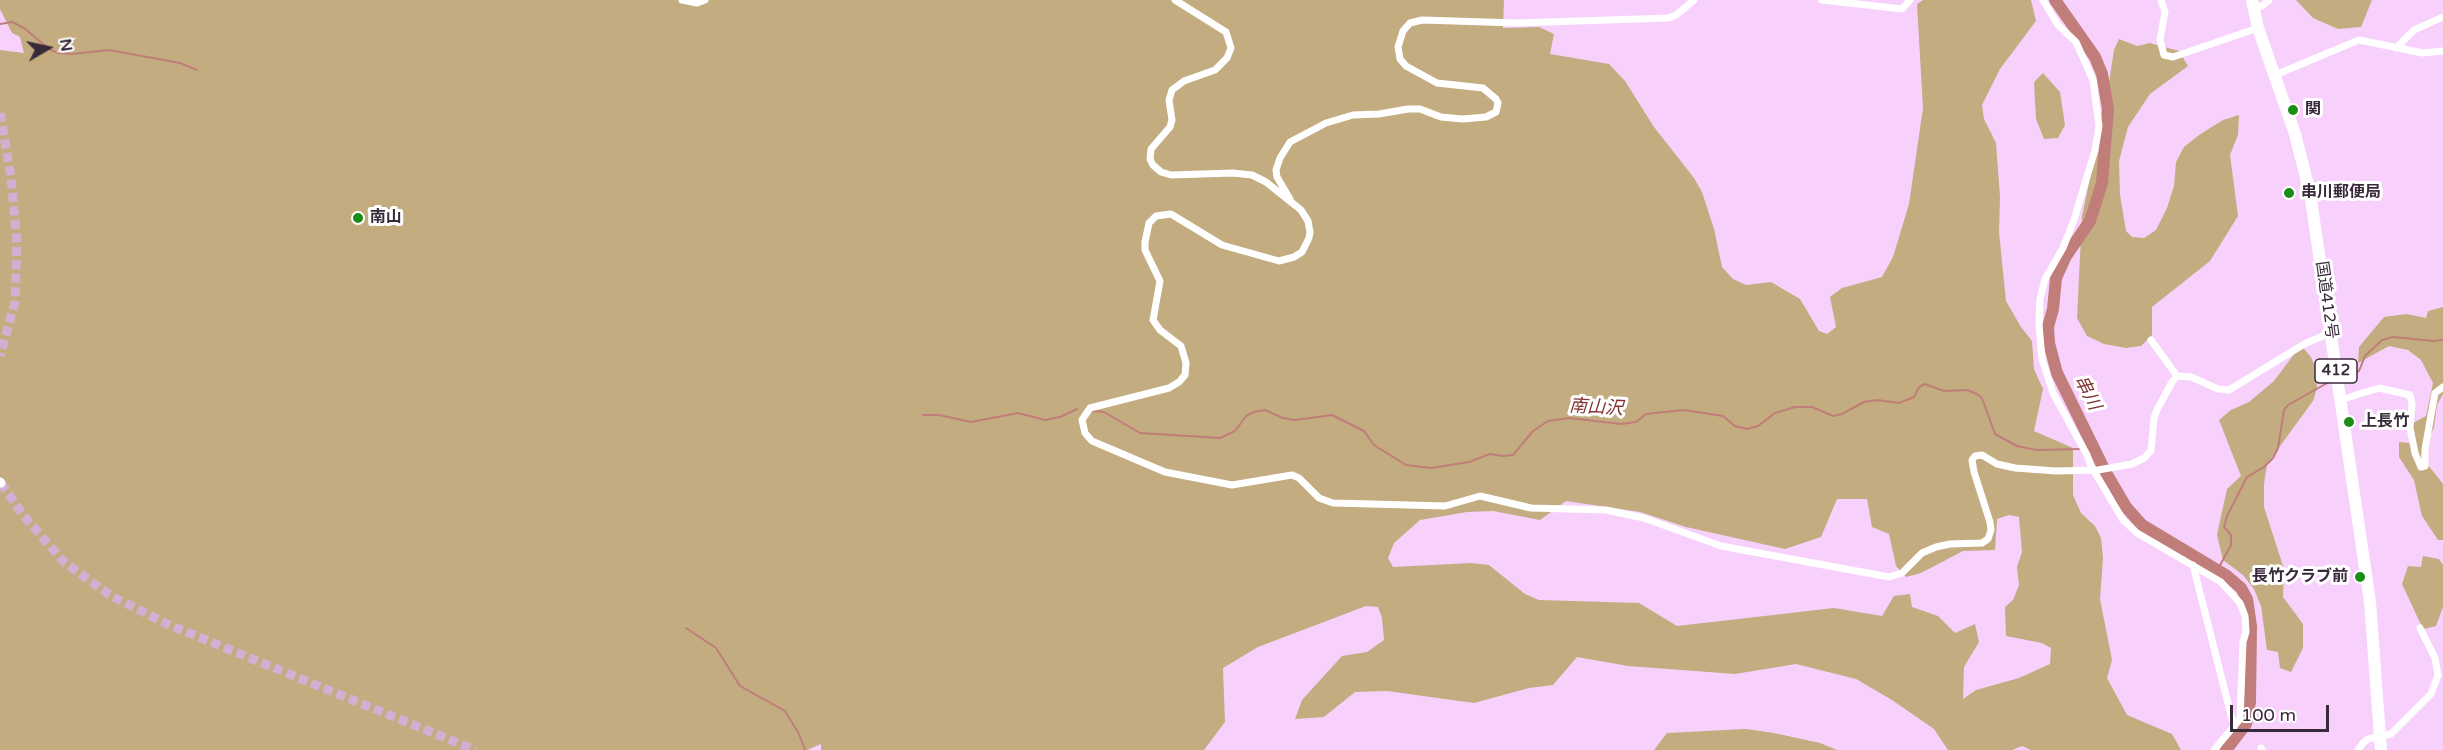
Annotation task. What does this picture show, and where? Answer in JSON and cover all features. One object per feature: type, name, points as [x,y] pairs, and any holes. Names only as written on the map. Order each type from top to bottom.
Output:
[{"type":"highway","name":"国道412号","points":[[2253,4],[2258,28],[2295,134],[2310,193],[2370,602],[2381,744]]},
{"type":"street","points":[[682,0],[697,3],[705,0]]},
{"type":"street","points":[[1175,0],[1226,32],[1231,48],[1227,58],[1215,70],[1184,81],[1172,90],[1169,100],[1172,120],[1170,127],[1151,149],[1149,154],[1153,165],[1161,172],[1171,175],[1233,173],[1252,175],[1261,179],[1305,214],[1309,226],[1309,238],[1306,247],[1298,255],[1279,261],[1222,245],[1171,214],[1161,214],[1152,219],[1144,242],[1147,255],[1160,281],[1153,320],[1160,330],[1181,346],[1186,363],[1185,375],[1176,385],[1169,388],[1090,408],[1083,417],[1082,428],[1092,441],[1165,472],[1232,485],[1292,475],[1299,478],[1319,498],[1327,501],[1445,506],[1480,496],[1531,508],[1606,510],[1644,518],[1721,546],[1889,577],[1902,573],[1922,553],[1936,547],[1982,543],[1988,539],[1991,530],[1990,522],[1977,484],[1972,460],[1975,456],[1982,455],[1997,464],[2015,468],[2063,471],[2096,470],[2136,462],[2151,451],[2157,410],[2177,376]]},
{"type":"street","points":[[1293,204],[1277,177],[1277,165],[1290,142],[1326,123],[1353,115],[1379,114],[1407,109],[1420,109],[1441,117],[1463,119],[1486,117],[1496,112],[1498,103],[1484,88],[1437,83],[1406,66],[1400,59],[1398,47],[1403,31],[1410,23],[1422,20],[1516,23],[1669,18],[1694,0]]},
{"type":"street","points":[[1822,0],[1902,9],[1910,0]]},
{"type":"street","points":[[2043,0],[2058,25],[2076,42],[2093,80],[2097,101],[2095,110],[2099,126],[2095,150],[2074,220],[2063,248],[2045,279],[2040,299],[2039,324],[2042,359],[2053,393],[2116,511],[2129,527],[2222,582],[2236,597],[2243,610],[2246,632],[2242,642],[2240,719],[2214,750]]},
{"type":"street","points":[[2161,0],[2165,12],[2160,40],[2164,55],[2173,57],[2258,28]]},
{"type":"street","points":[[2253,4],[2262,6],[2270,0]]},
{"type":"street","points":[[2396,48],[2414,30],[2443,17]]},
{"type":"street","points":[[2275,75],[2359,40],[2422,53],[2443,51]]},
{"type":"street","points":[[2177,376],[2191,377],[2223,390],[2232,389],[2287,353],[2330,333]]},
{"type":"street","points":[[2151,340],[2177,376]]},
{"type":"street","points":[[2340,400],[2379,388],[2410,395],[2412,404],[2410,428],[2415,453],[2421,467],[2425,466],[2425,449],[2436,393],[2443,387]]},
{"type":"street","points":[[2193,565],[2193,575],[2211,634],[2234,727]]},
{"type":"street","points":[[2358,750],[2368,739],[2381,744],[2431,694],[2438,675],[2435,658],[2420,628]]},
{"type":"shaded area","points":[[0,0],[1504,0],[1503,28],[1539,27],[1554,34],[1550,54],[1609,64],[1625,81],[1654,127],[1694,178],[1702,192],[1714,229],[1722,267],[1733,279],[1746,285],[1771,282],[1800,299],[1819,331],[1827,334],[1836,327],[1830,297],[1842,288],[1882,277],[1893,257],[1909,204],[1923,108],[1917,4],[1923,0],[2031,0],[2036,21],[2000,69],[1982,105],[1984,119],[1996,143],[2000,197],[1999,232],[2006,301],[2032,341],[2034,369],[2043,389],[2034,431],[2073,448],[2073,495],[2081,513],[2095,526],[2101,538],[2103,558],[2100,599],[2112,660],[2107,678],[2127,715],[2172,734],[2181,750],[2031,750],[2022,746],[2012,750],[1948,750],[1934,729],[1856,679],[1796,664],[1735,674],[1628,666],[1577,657],[1553,685],[1529,688],[1474,703],[1387,691],[1355,692],[1324,717],[1295,719],[1302,700],[1342,656],[1367,652],[1384,640],[1382,618],[1378,607],[1366,606],[1258,647],[1223,668],[1225,722],[1204,750],[821,750],[821,744],[807,750],[0,750],[0,50],[24,53],[20,37],[12,33],[0,9]],"holes":[[[1837,499],[1867,499],[1872,527],[1889,534],[1896,566],[1906,577],[1921,573],[1963,551],[1995,550],[1997,519],[2009,515],[2019,517],[2022,552],[2017,567],[2019,585],[2013,600],[2005,607],[2006,636],[2042,643],[2051,648],[2050,664],[2019,678],[1976,690],[1963,699],[1964,667],[1979,642],[1975,624],[1955,633],[1938,616],[1912,607],[1910,594],[1894,596],[1882,616],[1834,608],[1677,626],[1639,603],[1539,600],[1525,594],[1489,565],[1471,563],[1393,567],[1388,558],[1394,543],[1420,520],[1467,512],[1493,511],[1540,520],[1566,501],[1640,512],[1686,527],[1785,549],[1821,537]]]},
{"type":"shaded area","points":[[2296,0],[2372,0],[2361,27],[2338,29],[2313,18]]},
{"type":"shaded area","points":[[2119,39],[2137,46],[2150,43],[2179,51],[2188,66],[2150,94],[2128,127],[2119,161],[2120,195],[2126,231],[2132,237],[2144,238],[2156,230],[2167,208],[2174,186],[2176,162],[2184,147],[2223,120],[2239,115],[2238,135],[2230,155],[2238,216],[2210,261],[2152,307],[2152,335],[2141,346],[2126,348],[2104,344],[2087,336],[2077,318],[2082,216],[2106,102],[2114,50]]},
{"type":"shaded area","points":[[2043,73],[2060,92],[2065,125],[2058,138],[2044,139],[2036,119],[2034,82]]},
{"type":"shaded area","points":[[2443,307],[2443,394],[2437,405],[2434,427],[2421,456],[2443,484],[2443,540],[2438,540],[2422,516],[2414,480],[2399,457],[2399,442],[2409,443],[2413,423],[2426,416],[2433,383],[2421,360],[2408,350],[2389,346],[2358,363],[2359,347],[2384,317],[2406,314],[2426,318],[2428,311]]},
{"type":"shaded area","points":[[2301,345],[2311,357],[2316,369],[2317,388],[2313,401],[2267,464],[2264,484],[2264,507],[2284,569],[2283,597],[2303,624],[2303,648],[2291,672],[2280,668],[2278,652],[2267,650],[2261,606],[2254,589],[2243,575],[2223,560],[2217,535],[2223,507],[2227,489],[2241,476],[2219,420],[2231,410],[2249,402],[2274,381]]},
{"type":"shaded area","points":[[2423,556],[2439,559],[2443,565],[2443,607],[2436,626],[2423,629],[2402,584],[2408,566],[2421,567]]},
{"type":"shaded area","points":[[1746,729],[1820,743],[1837,750],[1654,750],[1667,733]]},
{"type":"waterway","name":"串川","points":[[2055,0],[2095,57],[2102,74],[2108,109],[2102,183],[2090,221],[2066,256],[2056,278],[2053,309],[2048,327],[2049,343],[2057,373],[2105,471],[2126,507],[2142,525],[2227,576],[2241,588],[2247,599],[2251,626],[2250,702],[2246,724],[2226,750]]},
{"type":"waterway","points":[[0,24],[12,22],[58,53],[72,54],[109,50],[180,63],[197,70]]},
{"type":"waterway","points":[[2346,375],[2359,371],[2365,356],[2382,340],[2393,337],[2443,340]]},
{"type":"waterway","points":[[2218,569],[2231,545],[2231,535],[2224,527],[2227,516],[2247,477],[2264,467],[2273,458],[2278,448],[2284,410],[2288,405],[2329,382]]},
{"type":"waterway","name":"南山沢","points":[[1092,411],[1104,412],[1140,433],[1220,438],[1235,431],[1246,416],[1254,412],[1265,410],[1283,418],[1295,420],[1332,415],[1364,431],[1374,445],[1406,465],[1431,468],[1469,462],[1490,454],[1513,455],[1533,431],[1548,421],[1569,418],[1621,424],[1636,422],[1646,414],[1684,410],[1723,416],[1735,426],[1747,429],[1758,426],[1775,413],[1795,407],[1812,407],[1833,416],[1842,414],[1864,402],[1877,400],[1899,403],[1914,397],[1919,387],[1925,384],[1944,391],[1967,390],[1977,394],[1982,398],[1995,434],[2017,446],[2036,450],[2081,449]]},
{"type":"waterway","name":"南山沢","points":[[923,415],[939,415],[971,422],[1018,413],[1045,420],[1060,417],[1077,409]]},
{"type":"waterway","name":"南山沢","points":[[2087,448],[2094,448]]},
{"type":"waterway","points":[[686,628],[716,648],[740,686],[785,711],[799,734],[805,750]]},
{"type":"tunnel","points":[[0,113],[11,177],[17,243],[15,302],[0,356]]},
{"type":"tunnel","points":[[1,483],[23,515],[64,562],[111,596],[167,624],[475,750]]},
{"type":"place","name":"関","points":[[2293,110]]},
{"type":"place","name":"串川郵便局","points":[[2289,193]]},
{"type":"place","name":"南山","points":[[358,218]]},
{"type":"place","name":"上長竹","points":[[2349,422]]},
{"type":"place","name":"長竹クラブ前","points":[[2360,577]]}]
